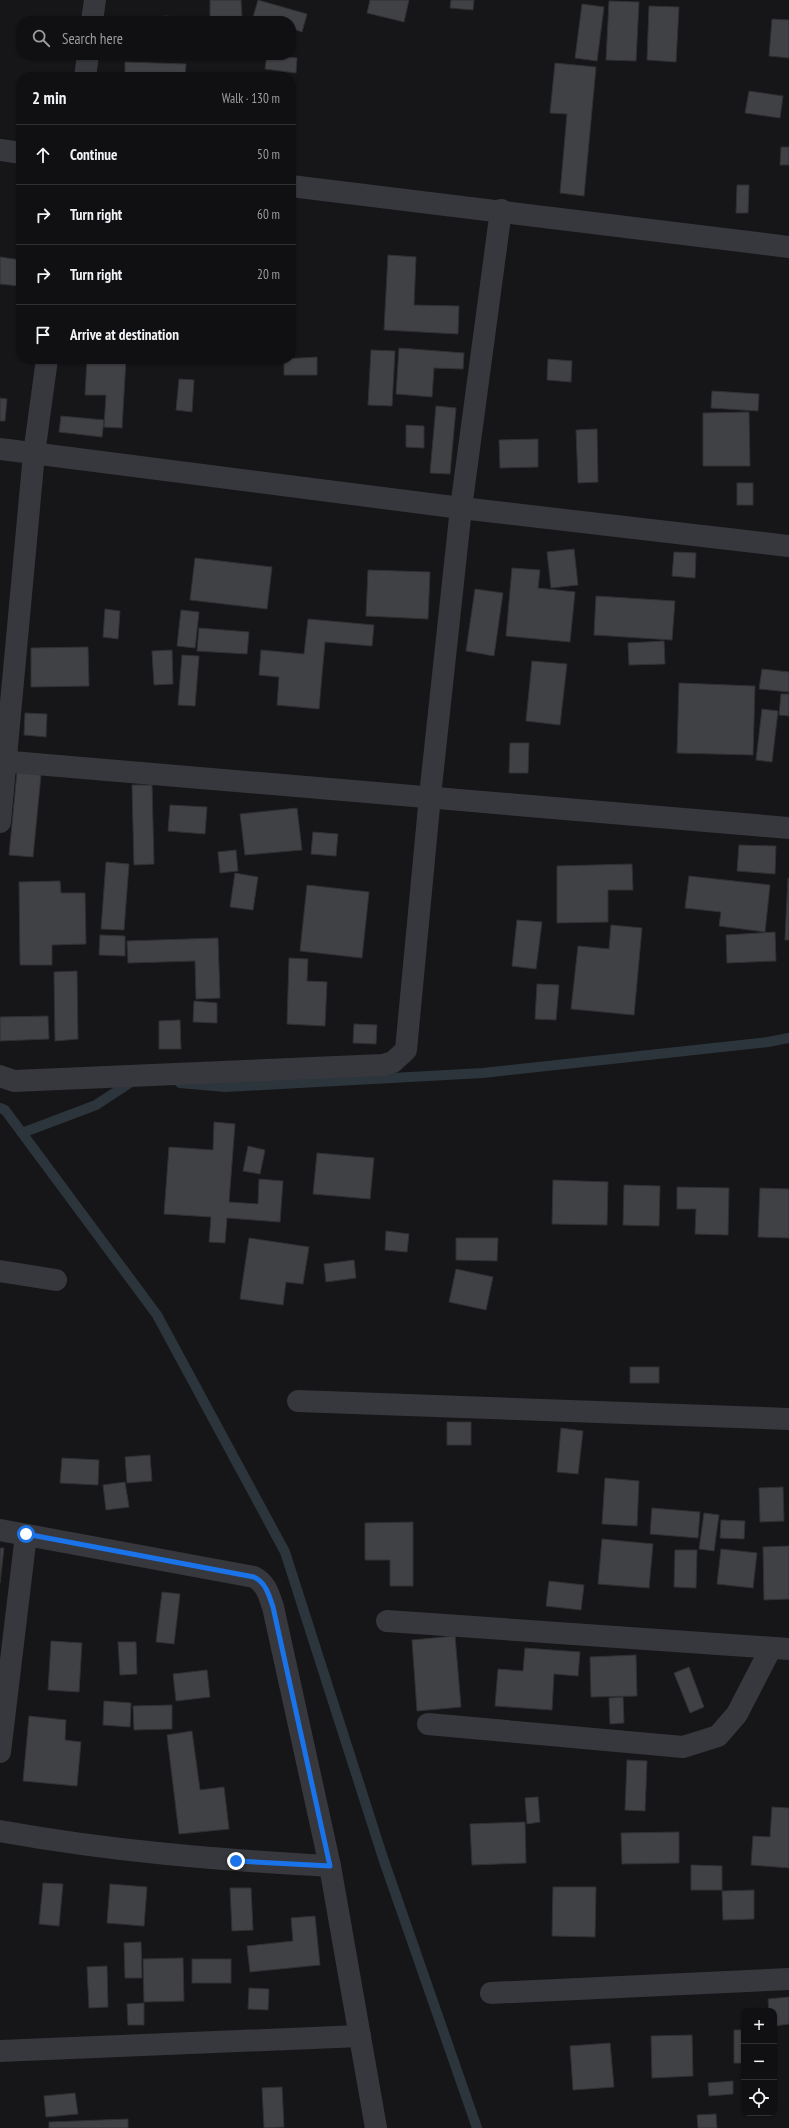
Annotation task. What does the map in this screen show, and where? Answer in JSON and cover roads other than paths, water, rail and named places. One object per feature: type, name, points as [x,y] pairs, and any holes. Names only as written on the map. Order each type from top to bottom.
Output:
[{"type":"street","points":[[93,16],[95,0]]},
{"type":"street","points":[[86,72],[87,60]]},
{"type":"street","points":[[0,150],[16,152]]},
{"type":"street","points":[[296,187],[501,210],[789,247]]},
{"type":"street","points":[[0,1076],[14,1081],[383,1065],[394,1062],[406,1050],[430,796],[461,508],[501,210]]},
{"type":"street","points":[[0,822],[3,761],[34,454],[46,364]]},
{"type":"street","points":[[0,449],[461,508],[789,546]]},
{"type":"street","points":[[3,761],[430,796],[789,828]]},
{"type":"street","points":[[0,1271],[56,1280]]},
{"type":"street","points":[[298,1401],[789,1419]]},
{"type":"street","points":[[0,1530],[254,1577],[261,1580],[266,1588],[273,1607],[330,1866],[376,2128]]},
{"type":"street","points":[[0,1752],[26,1534]]},
{"type":"street","points":[[387,1621],[780,1648],[737,1714],[718,1736],[683,1747],[428,1724]]},
{"type":"street","points":[[0,1832],[101,1848],[168,1856],[330,1866]]},
{"type":"street","points":[[491,1993],[789,1979]]},
{"type":"street","points":[[0,2051],[360,2036]]},
{"type":"waterway","points":[[180,1083],[225,1087],[483,1073],[768,1042],[789,1038]]},
{"type":"waterway","points":[[22,1133],[96,1105],[134,1080]]},
{"type":"waterway","points":[[0,1108],[5,1110],[157,1315],[285,1552],[383,1858],[477,2128]]}]
